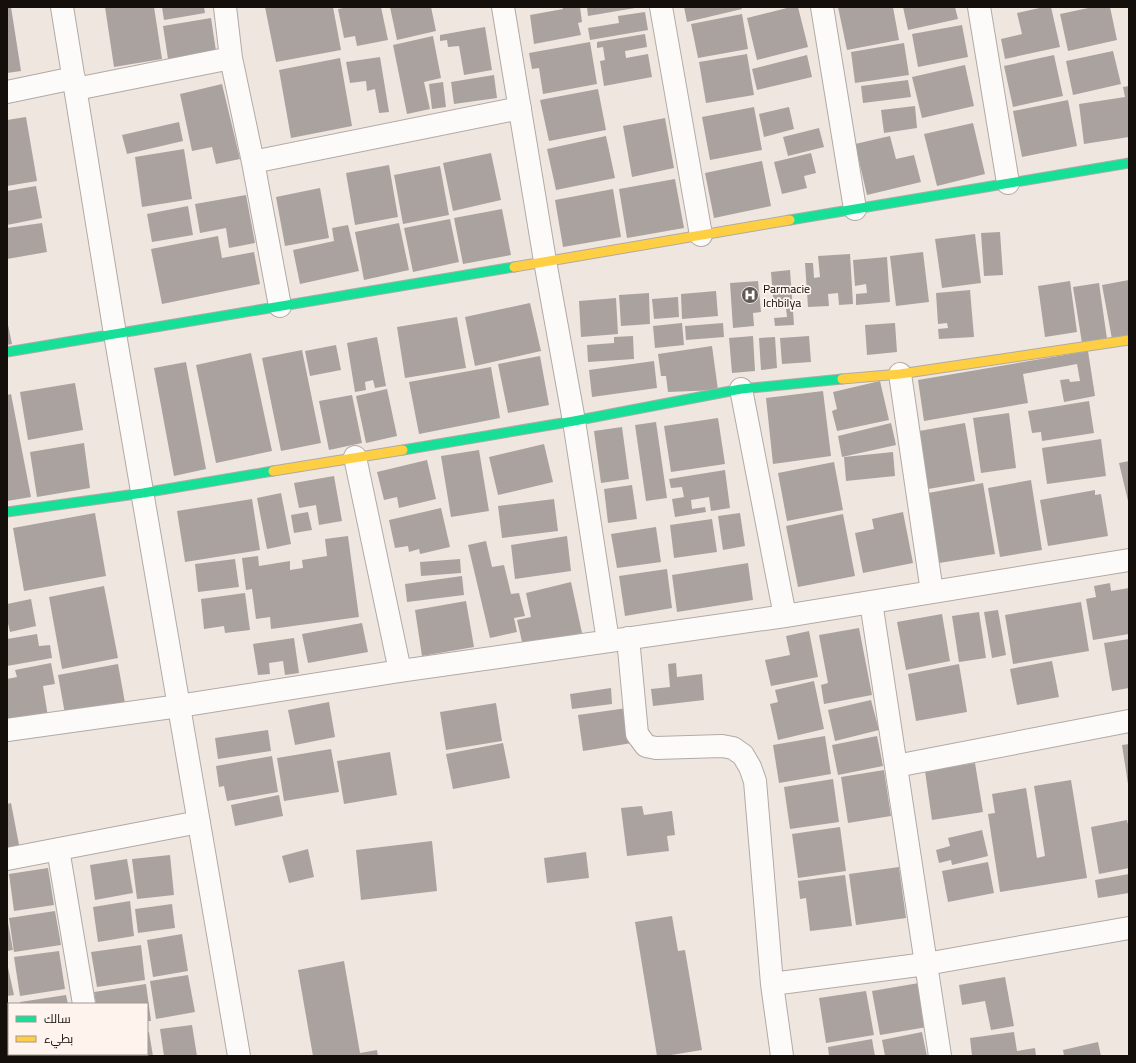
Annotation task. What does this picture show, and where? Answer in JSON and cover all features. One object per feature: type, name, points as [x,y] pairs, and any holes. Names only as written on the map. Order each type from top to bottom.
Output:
[{"type":"street","points":[[62,7],[115,334],[239,1056]]},
{"type":"street","points":[[225,7],[232,58],[280,306]]},
{"type":"street","points":[[503,7],[574,421],[637,734],[646,746],[656,748],[722,746],[733,748],[743,755],[750,767],[755,781],[772,984],[782,1056]]},
{"type":"street","points":[[661,7],[701,235]]},
{"type":"street","points":[[822,7],[855,209]]},
{"type":"street","points":[[979,7],[1008,184]]},
{"type":"street","points":[[7,92],[75,83],[232,58]]},
{"type":"street","points":[[253,162],[520,108]]},
{"type":"street","points":[[7,352],[1129,163]]},
{"type":"street","points":[[7,512],[142,493],[574,421],[741,390],[900,374],[1129,340]]},
{"type":"street","points":[[900,374],[932,592]]},
{"type":"street","points":[[741,390],[785,616]]},
{"type":"street","points":[[355,457],[400,671]]},
{"type":"street","points":[[7,730],[179,706],[400,671],[785,616],[1129,560]]},
{"type":"street","points":[[871,602],[940,1056]]},
{"type":"street","points":[[896,766],[1129,721]]},
{"type":"street","points":[[7,859],[199,822]]},
{"type":"street","points":[[58,849],[84,1003]]},
{"type":"street","points":[[772,984],[926,964],[1129,928]]},
{"type":"building","points":[[7,7],[11,7],[21,71],[7,73]]},
{"type":"building","points":[[105,7],[154,7],[162,59],[114,67]]},
{"type":"building","points":[[162,7],[204,7],[205,13],[164,20]]},
{"type":"building","points":[[265,7],[333,7],[341,50],[276,62]]},
{"type":"building","points":[[348,7],[381,7],[388,40],[357,46],[355,36],[344,38],[338,9]]},
{"type":"building","points":[[390,7],[431,7],[436,31],[397,40]]},
{"type":"building","points":[[562,7],[580,7],[582,22],[578,23],[581,35],[534,44],[530,15],[563,9]]},
{"type":"building","points":[[587,7],[635,7],[635,8],[588,16]]},
{"type":"building","points":[[684,7],[741,7],[742,9],[687,22]]},
{"type":"building","points":[[791,7],[798,7],[808,47],[757,60],[747,18]]},
{"type":"building","points":[[838,7],[893,7],[899,40],[847,50]]},
{"type":"building","points":[[903,7],[955,7],[958,19],[908,30]]},
{"type":"building","points":[[1044,7],[1051,7],[1060,47],[1005,59],[1001,39],[1022,34],[1017,13]]},
{"type":"building","points":[[1093,7],[1110,7],[1117,40],[1068,51],[1060,14]]},
{"type":"building","points":[[645,12],[648,30],[590,40],[588,28],[619,23],[618,16]]},
{"type":"building","points":[[742,14],[748,49],[698,58],[691,24]]},
{"type":"building","points":[[211,18],[216,51],[168,59],[163,26]]},
{"type":"building","points":[[962,25],[968,57],[918,67],[912,34]]},
{"type":"building","points":[[485,27],[492,70],[464,75],[459,46],[448,47],[447,40],[440,41],[440,35]]},
{"type":"building","points":[[645,34],[647,47],[625,51],[626,58],[648,54],[652,77],[604,86],[600,61],[605,60],[603,47],[597,48],[597,42]]},
{"type":"building","points":[[433,36],[441,78],[424,82],[430,109],[407,114],[393,45]]},
{"type":"building","points":[[590,42],[597,84],[543,94],[539,68],[532,69],[529,53]]},
{"type":"building","points":[[904,43],[909,75],[855,83],[851,52]]},
{"type":"building","points":[[1113,51],[1121,84],[1073,95],[1066,61]]},
{"type":"building","points":[[747,54],[754,95],[706,103],[699,62]]},
{"type":"building","points":[[807,55],[812,77],[757,90],[752,69]]},
{"type":"building","points":[[1054,55],[1063,96],[1013,107],[1004,66]]},
{"type":"building","points":[[380,57],[389,112],[379,113],[375,89],[367,91],[366,81],[350,83],[346,62]]},
{"type":"building","points":[[340,58],[352,126],[291,138],[279,70]]},
{"type":"building","points":[[965,65],[974,106],[922,118],[912,77]]},
{"type":"building","points":[[494,75],[497,98],[454,104],[451,82]]},
{"type":"building","points":[[908,80],[911,97],[863,103],[861,86]]},
{"type":"building","points":[[443,82],[446,107],[432,109],[429,84]]},
{"type":"building","points":[[222,84],[240,159],[216,164],[212,147],[192,151],[180,94]]},
{"type":"building","points":[[1129,86],[1129,137],[1084,144],[1079,104],[1125,97],[1123,87]]},
{"type":"building","points":[[598,89],[606,130],[549,141],[540,100]]},
{"type":"building","points":[[1068,100],[1077,146],[1022,157],[1013,111]]},
{"type":"building","points":[[915,106],[917,128],[884,133],[881,110]]},
{"type":"building","points":[[754,107],[762,150],[710,160],[702,117]]},
{"type":"building","points":[[789,107],[794,129],[764,137],[759,114]]},
{"type":"building","points":[[26,117],[37,181],[7,186],[7,120]]},
{"type":"building","points":[[665,118],[674,168],[632,177],[623,126]]},
{"type":"building","points":[[179,122],[183,141],[127,154],[122,135]]},
{"type":"building","points":[[973,123],[985,174],[937,186],[924,134]]},
{"type":"building","points":[[819,128],[824,147],[788,156],[783,137]]},
{"type":"building","points":[[606,136],[615,178],[556,190],[547,149]]},
{"type":"building","points":[[890,136],[896,159],[914,155],[921,182],[867,195],[855,144]]},
{"type":"building","points":[[184,149],[192,199],[142,207],[135,157]]},
{"type":"building","points":[[491,153],[501,200],[453,211],[443,163]]},
{"type":"building","points":[[811,153],[816,173],[804,176],[807,188],[782,194],[774,162]]},
{"type":"building","points":[[762,161],[771,206],[714,218],[705,173]]},
{"type":"building","points":[[389,165],[398,217],[355,225],[346,173]]},
{"type":"building","points":[[440,166],[449,215],[403,224],[394,175]]},
{"type":"building","points":[[675,179],[684,228],[627,238],[619,189]]},
{"type":"building","points":[[36,186],[42,218],[7,225],[7,191]]},
{"type":"building","points":[[320,188],[329,238],[285,246],[276,197]]},
{"type":"building","points":[[613,189],[621,237],[563,247],[555,200]]},
{"type":"building","points":[[246,195],[255,243],[229,248],[226,228],[200,233],[195,204]]},
{"type":"building","points":[[188,206],[193,235],[152,242],[147,214]]},
{"type":"building","points":[[502,209],[511,255],[463,264],[454,218]]},
{"type":"building","points":[[450,219],[459,262],[413,272],[404,228]]},
{"type":"building","points":[[42,223],[47,252],[7,259],[7,228]]},
{"type":"building","points":[[399,223],[409,270],[364,280],[355,232]]},
{"type":"building","points":[[348,225],[359,271],[300,284],[293,250],[334,241],[332,228]]},
{"type":"building","points":[[1000,232],[1003,275],[984,276],[981,233]]},
{"type":"building","points":[[975,234],[981,283],[942,288],[935,239]]},
{"type":"building","points":[[218,236],[222,258],[254,252],[260,284],[162,304],[151,249]]},
{"type":"building","points":[[923,252],[929,302],[896,306],[890,256]]},
{"type":"building","points":[[850,254],[853,304],[839,305],[838,293],[828,294],[829,306],[808,307],[805,263],[813,263],[814,278],[820,277],[818,256]]},
{"type":"building","points":[[887,257],[890,302],[856,305],[856,294],[867,293],[866,284],[855,286],[853,260]]},
{"type":"building","points":[[790,270],[794,325],[775,326],[774,318],[787,317],[786,308],[774,309],[771,272]]},
{"type":"building","points":[[1129,280],[1129,335],[1112,339],[1102,285]]},
{"type":"building","points":[[758,281],[761,312],[753,313],[754,326],[733,328],[730,283]]},
{"type":"building","points":[[1070,281],[1077,332],[1045,337],[1038,286]]},
{"type":"building","points":[[1099,283],[1107,339],[1082,343],[1073,287]]},
{"type":"building","points":[[970,290],[974,337],[939,339],[938,329],[948,328],[947,323],[938,324],[936,293]]},
{"type":"building","points":[[716,291],[718,316],[682,319],[681,294]]},
{"type":"building","points":[[649,293],[650,324],[621,326],[619,295]]},
{"type":"building","points":[[678,297],[679,317],[654,319],[652,299]]},
{"type":"building","points":[[616,298],[618,334],[581,337],[579,301]]},
{"type":"building","points":[[530,303],[541,351],[475,366],[465,317]]},
{"type":"building","points":[[457,317],[466,368],[405,378],[397,327]]},
{"type":"building","points":[[7,320],[12,344],[7,345]]},
{"type":"building","points":[[682,323],[684,345],[655,348],[653,326]]},
{"type":"building","points":[[723,323],[724,337],[686,340],[685,326]]},
{"type":"building","points":[[895,323],[897,352],[867,355],[865,325]]},
{"type":"building","points":[[633,336],[634,359],[588,362],[587,345],[614,343],[614,337]]},
{"type":"building","points":[[753,336],[755,371],[732,373],[729,338]]},
{"type":"building","points":[[809,336],[811,362],[782,364],[780,338]]},
{"type":"building","points":[[377,337],[386,386],[375,388],[373,380],[365,382],[366,390],[355,392],[347,343]]},
{"type":"building","points":[[775,337],[777,368],[761,370],[759,338]]},
{"type":"building","points":[[336,345],[341,370],[310,376],[305,351]]},
{"type":"building","points":[[712,346],[718,390],[668,392],[666,376],[661,376],[658,354]]},
{"type":"building","points":[[302,350],[321,443],[281,451],[262,358]]},
{"type":"building","points":[[1088,351],[1095,396],[1064,402],[1060,380],[1069,379],[1070,382],[1080,381],[1077,364],[1023,374],[1028,403],[924,421],[918,380]]},
{"type":"building","points":[[251,353],[272,451],[216,463],[196,365]]},
{"type":"building","points":[[540,356],[549,405],[508,413],[498,364]]},
{"type":"building","points":[[654,361],[657,388],[592,397],[589,370]]},
{"type":"building","points":[[186,362],[206,469],[174,476],[154,368]]},
{"type":"building","points":[[491,367],[500,418],[419,434],[409,382]]},
{"type":"building","points":[[880,381],[889,420],[837,431],[832,411],[837,409],[833,392]]},
{"type":"building","points":[[75,383],[83,430],[28,440],[20,392]]},
{"type":"building","points":[[387,389],[397,436],[366,443],[356,396]]},
{"type":"building","points":[[823,391],[831,456],[773,464],[766,398]]},
{"type":"building","points":[[11,394],[31,497],[7,501],[7,395]]},
{"type":"building","points":[[352,395],[362,443],[329,450],[319,401]]},
{"type":"building","points":[[1089,401],[1094,433],[1042,441],[1041,432],[1032,433],[1028,411]]},
{"type":"building","points":[[1009,413],[1016,468],[981,473],[973,418]]},
{"type":"building","points":[[718,418],[725,464],[671,472],[664,426]]},
{"type":"building","points":[[656,422],[667,498],[646,501],[635,425]]},
{"type":"building","points":[[891,423],[896,445],[842,457],[838,436]]},
{"type":"building","points":[[965,423],[975,481],[928,489],[919,431]]},
{"type":"building","points":[[622,427],[629,479],[601,483],[594,431]]},
{"type":"building","points":[[1101,439],[1106,476],[1047,484],[1042,448]]},
{"type":"building","points":[[84,443],[90,488],[37,497],[30,452]]},
{"type":"building","points":[[544,444],[553,482],[498,495],[489,457]]},
{"type":"building","points":[[479,450],[489,511],[451,517],[441,456]]},
{"type":"building","points":[[893,452],[895,476],[846,481],[844,457]]},
{"type":"building","points":[[427,460],[436,499],[399,508],[397,497],[384,500],[377,472]]},
{"type":"building","points":[[1129,461],[1129,501],[1128,501],[1119,463]]},
{"type":"building","points":[[834,462],[843,510],[787,521],[778,473]]},
{"type":"building","points":[[725,470],[730,508],[711,511],[709,497],[691,500],[692,509],[705,507],[706,512],[675,517],[672,499],[684,497],[682,487],[671,488],[669,479]]},
{"type":"building","points":[[334,476],[342,521],[319,525],[316,505],[299,508],[294,483]]},
{"type":"building","points":[[1031,480],[1042,550],[1000,557],[988,488]]},
{"type":"building","points":[[983,483],[995,554],[939,563],[928,493]]},
{"type":"building","points":[[632,485],[637,519],[608,523],[604,489]]},
{"type":"building","points":[[1095,490],[1095,495],[1101,494],[1108,536],[1048,546],[1040,500]]},
{"type":"building","points":[[281,493],[291,544],[267,549],[257,498]]},
{"type":"building","points":[[252,499],[260,550],[185,562],[177,511]]},
{"type":"building","points":[[554,499],[558,531],[502,538],[498,506]]},
{"type":"building","points":[[441,508],[450,547],[420,554],[419,549],[409,552],[408,546],[395,548],[389,520]]},
{"type":"building","points":[[308,512],[312,530],[294,533],[291,515]]},
{"type":"building","points":[[903,512],[913,563],[863,573],[855,533],[874,529],[872,519]]},
{"type":"building","points":[[95,513],[106,576],[24,591],[13,528]]},
{"type":"building","points":[[740,513],[745,546],[723,550],[718,516]]},
{"type":"building","points":[[843,514],[855,576],[798,587],[786,526]]},
{"type":"building","points":[[712,519],[717,552],[674,558],[670,525]]},
{"type":"building","points":[[656,527],[661,562],[617,568],[611,534]]},
{"type":"building","points":[[348,536],[359,617],[271,629],[270,617],[256,619],[252,589],[246,590],[242,558],[258,556],[259,566],[290,561],[290,570],[303,568],[302,560],[327,556],[325,539]]},
{"type":"building","points":[[567,536],[571,571],[515,579],[511,545]]},
{"type":"building","points":[[486,541],[492,567],[504,565],[511,594],[519,593],[525,616],[514,618],[517,632],[490,638],[468,545]]},
{"type":"building","points":[[235,559],[239,587],[198,592],[195,564]]},
{"type":"building","points":[[460,559],[461,573],[421,576],[420,562]]},
{"type":"building","points":[[748,563],[753,600],[677,612],[672,575]]},
{"type":"building","points":[[667,569],[672,608],[625,616],[619,576]]},
{"type":"building","points":[[462,576],[464,595],[407,602],[405,584]]},
{"type":"building","points":[[571,582],[582,633],[523,646],[517,620],[531,617],[526,593]]},
{"type":"building","points":[[1110,583],[1111,591],[1129,588],[1129,634],[1093,640],[1086,599],[1096,597],[1094,586]]},
{"type":"building","points":[[104,586],[118,658],[62,669],[49,597]]},
{"type":"building","points":[[245,593],[250,630],[225,633],[224,626],[204,629],[201,599]]},
{"type":"building","points":[[31,599],[36,626],[10,632],[7,619],[7,604]]},
{"type":"building","points":[[466,601],[474,647],[422,656],[415,610]]},
{"type":"building","points":[[1081,602],[1089,651],[1013,664],[1005,615]]},
{"type":"building","points":[[998,610],[1006,655],[992,658],[984,612]]},
{"type":"building","points":[[979,612],[986,658],[959,662],[952,616]]},
{"type":"building","points":[[942,614],[950,661],[906,670],[897,622]]},
{"type":"building","points":[[362,623],[368,652],[308,663],[302,634]]},
{"type":"building","points":[[859,628],[872,695],[824,704],[821,685],[828,683],[819,635]]},
{"type":"building","points":[[809,631],[818,677],[771,686],[765,660],[790,655],[786,636]]},
{"type":"building","points":[[37,634],[39,646],[50,645],[52,658],[7,666],[7,639]]},
{"type":"building","points":[[294,638],[299,673],[285,675],[283,661],[269,663],[270,674],[258,675],[253,644]]},
{"type":"building","points":[[1129,639],[1129,688],[1112,691],[1104,643]]},
{"type":"building","points":[[1052,661],[1059,697],[1017,705],[1010,669]]},
{"type":"building","points":[[51,663],[55,684],[43,686],[48,717],[7,725],[7,679],[17,677],[15,670]]},
{"type":"building","points":[[676,663],[677,677],[702,674],[704,700],[653,706],[651,689],[670,687],[668,664]]},
{"type":"building","points":[[118,664],[125,703],[65,714],[58,675]]},
{"type":"building","points":[[959,664],[967,712],[916,721],[908,674]]},
{"type":"building","points":[[814,681],[824,729],[778,740],[770,704],[778,702],[775,690]]},
{"type":"building","points":[[611,688],[612,704],[572,709],[570,694]]},
{"type":"building","points":[[871,700],[879,730],[835,741],[828,710]]},
{"type":"building","points":[[329,702],[335,737],[295,745],[288,710]]},
{"type":"building","points":[[496,703],[502,741],[446,750],[440,712]]},
{"type":"building","points":[[627,708],[632,743],[583,751],[578,715]]},
{"type":"building","points":[[268,730],[271,751],[218,759],[215,738]]},
{"type":"building","points":[[825,736],[831,774],[779,783],[773,745]]},
{"type":"building","points":[[877,736],[883,766],[838,775],[832,745]]},
{"type":"building","points":[[503,743],[510,778],[453,789],[446,754]]},
{"type":"building","points":[[1129,744],[1129,783],[1128,784],[1122,745]]},
{"type":"building","points":[[331,749],[339,792],[284,801],[277,758]]},
{"type":"building","points":[[390,752],[397,795],[344,804],[337,761]]},
{"type":"building","points":[[272,756],[278,792],[227,801],[224,786],[219,787],[216,766]]},
{"type":"building","points":[[975,763],[983,812],[932,820],[925,771]]},
{"type":"building","points":[[884,770],[891,816],[848,823],[841,777]]},
{"type":"building","points":[[833,779],[839,822],[790,829],[784,787]]},
{"type":"building","points":[[1071,780],[1087,878],[1000,892],[988,814],[995,813],[992,794],[1026,788],[1037,858],[1045,856],[1034,786]]},
{"type":"building","points":[[279,795],[283,816],[235,826],[231,805]]},
{"type":"building","points":[[11,803],[20,850],[7,853],[7,804]]},
{"type":"building","points":[[642,806],[644,815],[672,811],[675,835],[667,836],[669,851],[627,856],[621,808]]},
{"type":"building","points":[[1127,820],[1129,829],[1129,868],[1099,874],[1091,827]]},
{"type":"building","points":[[840,827],[846,871],[798,878],[792,834]]},
{"type":"building","points":[[982,830],[988,856],[952,865],[951,860],[939,863],[936,850],[950,846],[948,838]]},
{"type":"building","points":[[432,841],[437,891],[361,900],[356,850]]},
{"type":"building","points":[[308,849],[314,877],[289,883],[282,856]]},
{"type":"building","points":[[586,852],[589,878],[547,883],[544,858]]},
{"type":"building","points":[[170,855],[174,895],[137,899],[132,859]]},
{"type":"building","points":[[127,859],[133,893],[95,900],[90,865]]},
{"type":"building","points":[[988,862],[994,893],[948,902],[942,871]]},
{"type":"building","points":[[899,867],[906,918],[856,925],[849,874]]},
{"type":"building","points":[[48,868],[54,905],[14,911],[9,874]]},
{"type":"building","points":[[1129,874],[1129,893],[1098,898],[1095,880]]},
{"type":"building","points":[[845,875],[852,926],[810,931],[806,898],[800,899],[798,881]]},
{"type":"building","points":[[130,901],[134,936],[98,942],[93,907]]},
{"type":"building","points":[[172,904],[175,928],[138,933],[135,909]]},
{"type":"building","points":[[55,911],[61,945],[14,952],[9,918]]},
{"type":"building","points":[[672,916],[678,951],[685,950],[702,1050],[657,1056],[635,922]]},
{"type":"building","points":[[7,917],[13,950],[7,951]]},
{"type":"building","points":[[182,934],[188,971],[153,977],[147,940]]},
{"type":"building","points":[[141,945],[145,980],[97,987],[91,952]]},
{"type":"building","points":[[59,951],[65,989],[20,996],[14,957]]},
{"type":"building","points":[[344,961],[360,1053],[377,1050],[378,1056],[313,1056],[298,970]]},
{"type":"building","points":[[7,963],[14,995],[7,996]]},
{"type":"building","points":[[188,975],[195,1012],[156,1019],[150,981]]},
{"type":"building","points":[[1005,977],[1014,1026],[991,1030],[985,1001],[962,1005],[959,985]]},
{"type":"building","points":[[919,983],[927,1027],[880,1035],[872,991]]},
{"type":"building","points":[[146,984],[151,1021],[148,1021],[148,1003],[96,1003],[94,992]]},
{"type":"building","points":[[866,991],[874,1035],[826,1043],[819,998]]},
{"type":"building","points":[[66,995],[68,1003],[20,1003]]},
{"type":"building","points":[[7,1004],[8,1004],[8,1041]]},
{"type":"building","points":[[192,1025],[197,1056],[164,1056],[160,1029]]},
{"type":"building","points":[[149,1032],[153,1056],[116,1056],[148,1055]]},
{"type":"building","points":[[922,1032],[927,1056],[885,1056],[882,1040]]},
{"type":"building","points":[[1014,1032],[1017,1051],[1035,1048],[1036,1056],[972,1056],[970,1038]]},
{"type":"building","points":[[872,1039],[875,1056],[829,1056],[828,1047]]},
{"type":"building","points":[[1098,1042],[1101,1056],[1064,1056],[1063,1050]]},
{"type":"traffic: fast","points":[[790,220],[1129,163]]},
{"type":"traffic: fast","points":[[7,352],[514,267]]},
{"type":"traffic: fast","points":[[403,450],[574,421],[741,389],[842,379]]},
{"type":"traffic: fast","points":[[7,512],[143,493],[273,471]]},
{"type":"traffic: slow","points":[[514,267],[790,220]]},
{"type":"traffic: slow","points":[[842,379],[900,374],[1129,340]]},
{"type":"traffic: slow","points":[[273,471],[403,450]]},
{"type":"place","name":"Parmacie Ichbilya","points":[[750,295]]}]
